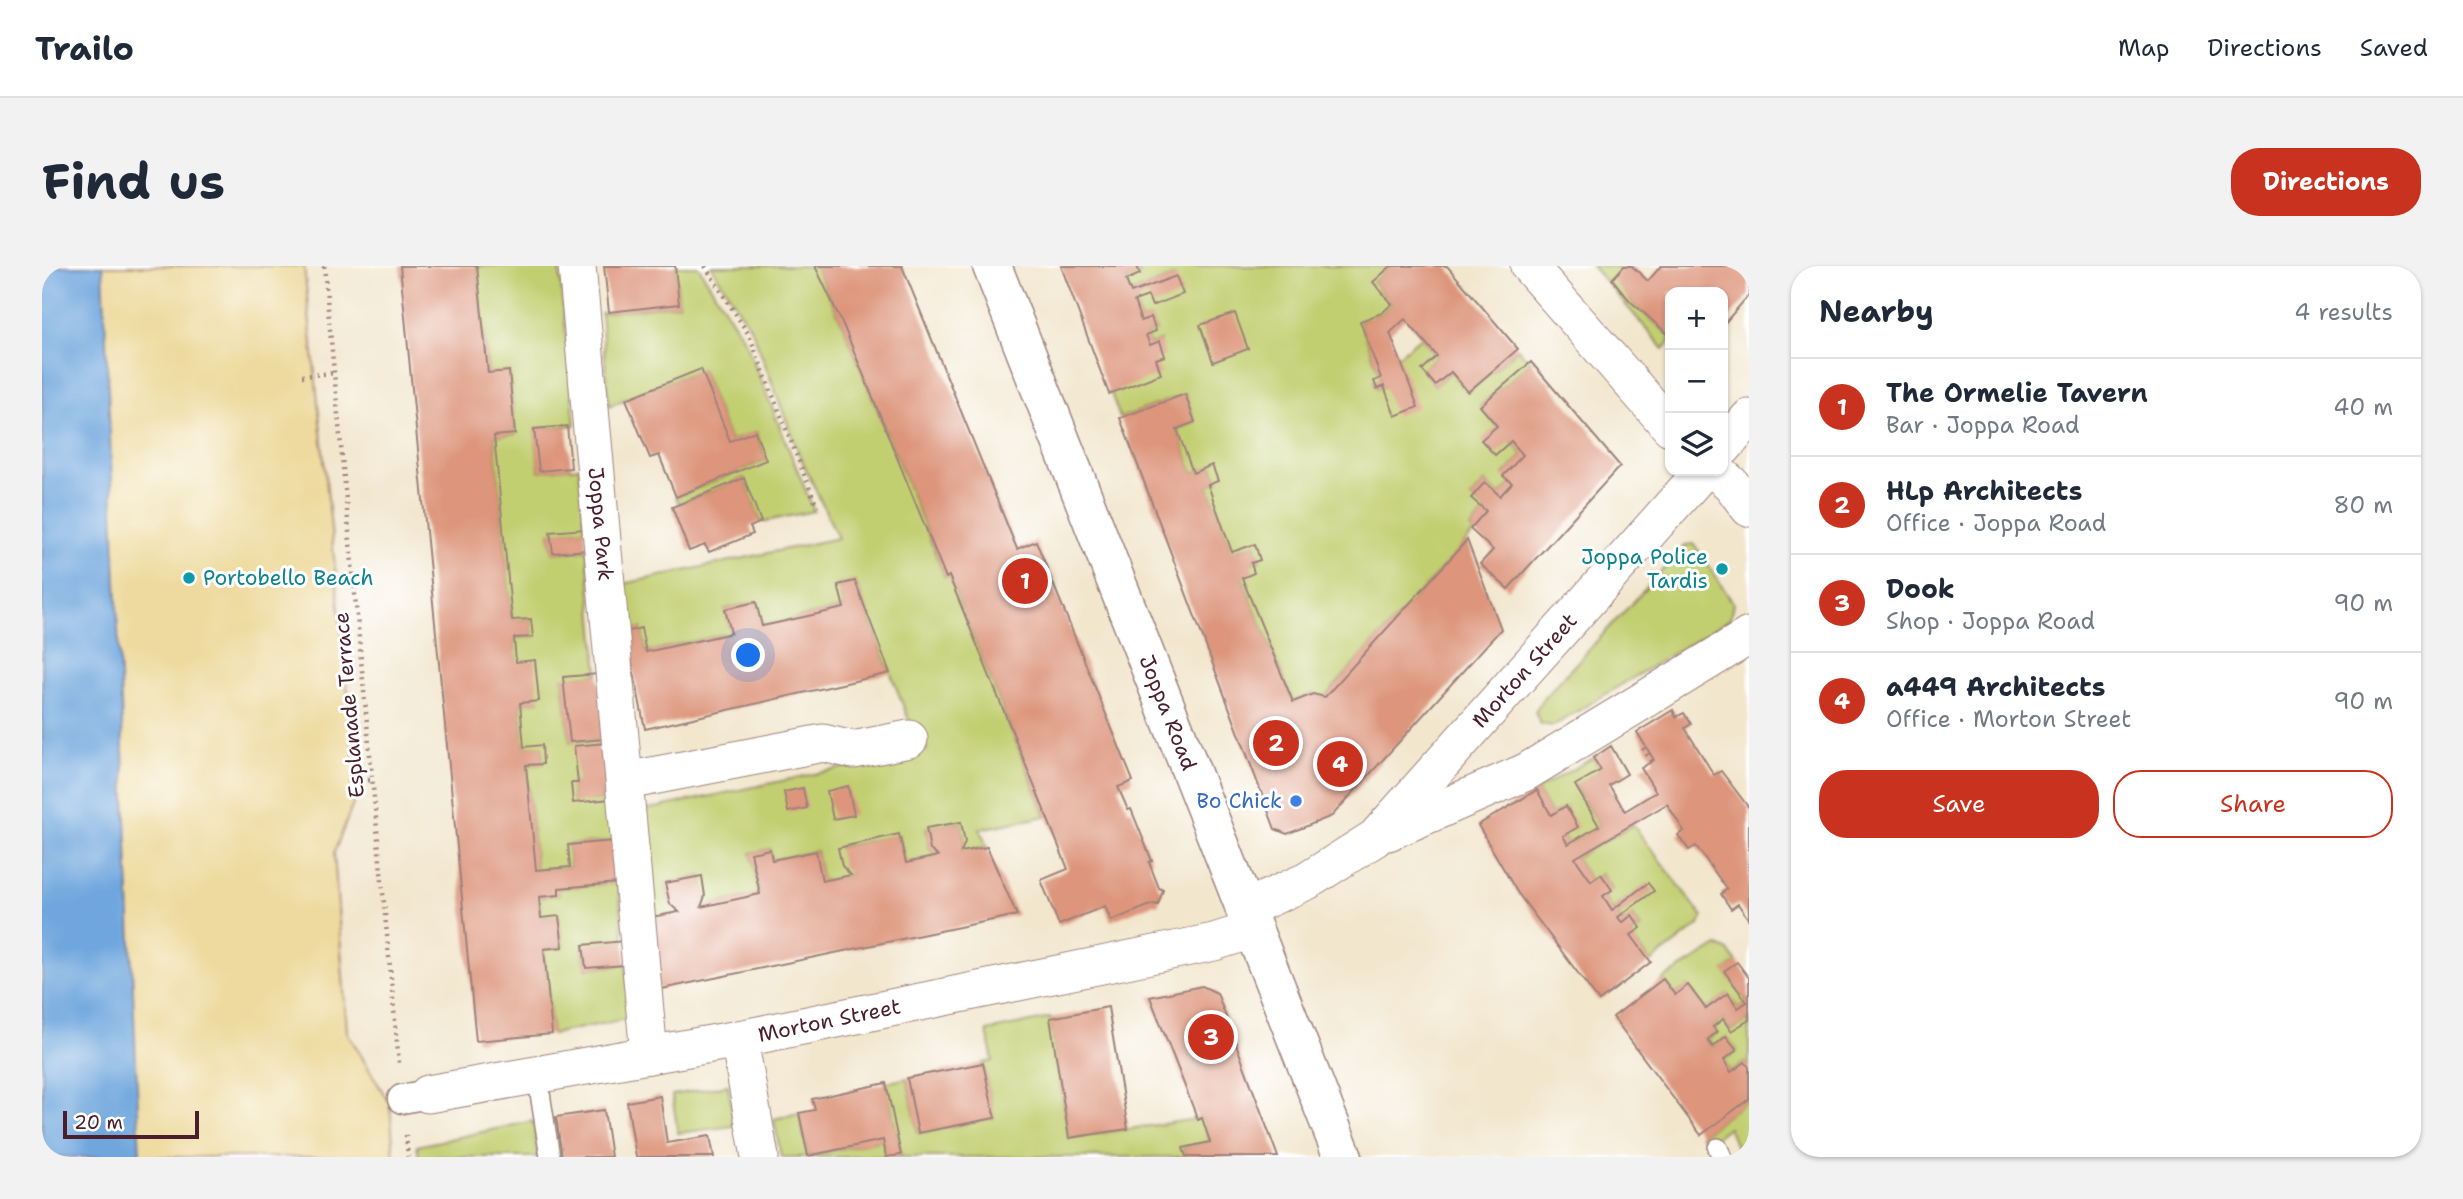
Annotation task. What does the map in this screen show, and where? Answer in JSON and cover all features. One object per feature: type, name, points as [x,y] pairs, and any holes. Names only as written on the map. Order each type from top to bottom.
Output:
[{"type":"main road","name":"Joppa Road","points":[[992,266],[1343,1157]]},
{"type":"street","name":"Joppa Park","points":[[577,266],[649,1055]]},
{"type":"street","points":[[1529,266],[1665,421]]},
{"type":"street","points":[[1728,442],[1749,418]]},
{"type":"street","name":"Morton Street","points":[[1375,838],[1699,476]]},
{"type":"street","points":[[1722,476],[1749,508]]},
{"type":"street","name":"Morton Street","points":[[415,1097],[739,1039],[1201,944],[1248,920],[1375,838],[1526,772],[1749,636]]},
{"type":"street","points":[[626,781],[823,743],[853,750],[909,739]]},
{"type":"street","points":[[739,1039],[760,1157]]},
{"type":"lane","points":[[537,1074],[550,1157]]},
{"type":"path","name":"Esplanade Terrace","points":[[324,266],[372,780],[415,1097]]},
{"type":"path","points":[[705,266],[748,335],[817,506]]},
{"type":"path","points":[[302,376],[334,373]]},
{"type":"path","points":[[347,781],[372,780]]},
{"type":"green space","points":[[477,266],[559,266],[575,425],[535,429],[539,471],[579,467],[585,529],[550,533],[553,553],[587,550],[598,674],[563,678],[570,742],[605,739],[605,743],[578,783],[571,784],[573,802],[610,799],[614,841],[568,845],[570,867],[536,870],[526,765],[543,764],[542,746],[524,747],[520,703],[539,701],[516,662],[514,638],[533,637],[531,619],[512,620],[494,436],[515,434],[509,371],[488,373]]},
{"type":"green space","points":[[675,266],[698,266],[745,341],[814,511],[761,522],[744,478],[679,504],[676,497],[766,460],[756,432],[730,441],[701,369],[609,406],[601,313],[679,304]]},
{"type":"green space","points":[[711,266],[815,266],[844,327],[945,577],[949,576],[1046,816],[980,829],[987,847],[961,852],[965,842],[961,822],[926,828],[930,850],[938,856],[906,863],[899,835],[839,847],[851,875],[822,881],[816,851],[772,860],[770,849],[751,853],[760,894],[701,907],[705,896],[702,876],[666,883],[670,904],[679,912],[651,917],[641,811],[927,750],[923,732],[908,718],[855,581],[838,585],[844,608],[762,626],[756,602],[725,609],[731,633],[646,652],[641,628],[626,632],[623,584],[838,538],[800,456],[752,330]]},
{"type":"green space","points":[[1137,266],[1391,266],[1373,282],[1392,304],[1382,313],[1360,321],[1381,378],[1374,382],[1377,389],[1384,386],[1398,356],[1421,337],[1437,356],[1422,370],[1435,385],[1451,372],[1468,392],[1518,349],[1531,362],[1480,406],[1523,455],[1504,475],[1512,483],[1500,496],[1485,482],[1471,498],[1486,511],[1470,529],[1474,533],[1325,697],[1313,694],[1293,702],[1242,578],[1251,563],[1260,560],[1255,544],[1232,552],[1208,485],[1218,481],[1213,466],[1193,473],[1177,429],[1195,422],[1185,394],[1120,418],[1111,393],[1156,359],[1160,341],[1150,345],[1146,335],[1156,331],[1150,318],[1141,321],[1134,301],[1176,276],[1131,293],[1126,280],[1140,274]]},
{"type":"green space","points":[[1592,266],[1624,266],[1630,301],[1665,332],[1664,349]]},
{"type":"green space","points":[[1694,544],[1733,603],[1730,619],[1553,726],[1541,724],[1535,713],[1541,701],[1686,545]]},
{"type":"green space","points":[[1593,758],[1601,770],[1575,786],[1599,826],[1568,844],[1563,836],[1566,807],[1551,815],[1537,790]]},
{"type":"green space","points":[[1633,825],[1703,917],[1699,925],[1651,962],[1631,935],[1641,928],[1633,916],[1622,923],[1618,917],[1648,884],[1612,910],[1603,896],[1612,889],[1601,874],[1591,881],[1575,858]]},
{"type":"green space","points":[[618,883],[624,941],[583,946],[586,968],[626,965],[631,1018],[552,1034],[544,949],[563,947],[559,916],[541,918],[539,897],[559,895],[559,888]]},
{"type":"green space","points":[[1718,946],[1727,950],[1737,962],[1725,971],[1747,1002],[1738,1008],[1728,994],[1706,1009],[1688,986],[1675,995],[1663,979]]},
{"type":"green space","points":[[1050,1018],[1069,1138],[1202,1118],[1210,1142],[1183,1148],[1186,1157],[890,1157],[901,1154],[886,1083],[907,1078],[918,1133],[994,1118],[983,1063],[993,1061],[987,1031]]},
{"type":"green space","points":[[1723,1019],[1731,1031],[1749,1020],[1749,1067],[1745,1062],[1731,1072],[1724,1060],[1737,1050],[1726,1037],[1713,1047],[1707,1040],[1717,1033],[1713,1027]]},
{"type":"green space","points":[[728,1085],[734,1126],[678,1133],[672,1095]]},
{"type":"green space","points":[[1749,1099],[1749,1157],[1740,1157],[1728,1127],[1707,1143],[1701,1135]]},
{"type":"green space","points":[[799,1113],[808,1156],[883,1140],[886,1157],[781,1157],[774,1119]]},
{"type":"green space","points":[[533,1121],[538,1157],[419,1157],[417,1146]]},
{"type":"sand","name":"Portobello Beach","points":[[42,266],[304,266],[358,791],[334,853],[347,1032],[390,1104],[394,1157],[42,1157]]},
{"type":"water","points":[[42,266],[103,266],[140,1157],[42,1157]]},
{"type":"building","points":[[400,266],[477,266],[488,373],[509,371],[515,434],[494,436],[512,620],[531,619],[533,637],[514,638],[516,662],[535,660],[539,701],[520,703],[524,747],[542,745],[543,764],[526,765],[536,870],[570,867],[568,845],[614,841],[618,883],[559,888],[559,895],[539,897],[541,918],[559,916],[563,947],[544,949],[552,1034],[476,1041]]},
{"type":"building","points":[[604,266],[675,266],[679,304],[609,312]]},
{"type":"building","points":[[815,266],[902,266],[1017,549],[1036,541],[1133,781],[1118,787],[1128,810],[1131,809],[1152,861],[1149,862],[1159,888],[1163,890],[1158,905],[1153,904],[1111,921],[1105,906],[1059,925],[1041,880],[1068,869],[949,576],[946,578],[844,327]]},
{"type":"building","points":[[1061,266],[1137,266],[1140,274],[1126,280],[1131,293],[1176,276],[1183,294],[1152,306],[1148,296],[1134,301],[1141,321],[1151,317],[1156,331],[1146,335],[1150,345],[1160,341],[1165,356],[1156,359],[1161,374],[1109,394]]},
{"type":"building","points":[[1391,266],[1447,266],[1518,349],[1468,392],[1451,372],[1435,385],[1422,370],[1437,356],[1405,319],[1390,333],[1418,407],[1395,416],[1384,386],[1377,389],[1374,381],[1381,378],[1360,321],[1382,313],[1392,304],[1373,282]]},
{"type":"building","points":[[1624,266],[1632,266],[1648,281],[1661,266],[1744,266],[1749,271],[1749,295],[1728,319],[1728,287],[1665,287],[1665,332],[1630,301],[1612,279]]},
{"type":"building","points":[[1235,313],[1248,349],[1213,362],[1200,325]]},
{"type":"building","points":[[1531,362],[1620,466],[1508,589],[1480,564],[1493,550],[1470,529],[1486,511],[1471,498],[1485,482],[1500,496],[1512,483],[1503,476],[1523,455],[1511,441],[1495,455],[1481,440],[1497,426],[1480,406]]},
{"type":"building","points":[[701,369],[730,441],[755,431],[766,460],[676,497],[659,455],[650,458],[626,399]]},
{"type":"building","points":[[1185,394],[1195,422],[1177,429],[1193,473],[1212,465],[1218,481],[1208,485],[1232,552],[1255,544],[1260,560],[1251,563],[1254,573],[1242,578],[1293,702],[1313,694],[1325,697],[1467,540],[1501,629],[1332,816],[1287,834],[1275,829],[1120,418]]},
{"type":"building","points":[[567,426],[571,468],[539,471],[534,429]]},
{"type":"building","points":[[744,478],[761,522],[750,527],[753,534],[709,552],[705,545],[689,551],[672,507]]},
{"type":"building","points":[[585,529],[587,550],[553,553],[550,532]]},
{"type":"building","points":[[855,581],[890,673],[645,729],[626,632],[641,628],[646,652],[719,636],[731,633],[725,609],[756,602],[762,626],[772,624],[844,608],[838,585]]},
{"type":"building","points":[[598,674],[605,739],[570,742],[563,677]]},
{"type":"building","points":[[1673,710],[1676,717],[1684,713],[1691,724],[1685,728],[1714,775],[1721,771],[1749,808],[1749,920],[1738,904],[1731,909],[1721,894],[1727,889],[1696,846],[1689,850],[1678,835],[1684,831],[1667,804],[1575,858],[1591,881],[1601,874],[1612,890],[1603,896],[1612,910],[1648,883],[1654,891],[1618,917],[1622,923],[1632,915],[1641,928],[1631,935],[1651,962],[1599,1001],[1517,892],[1478,825],[1537,790],[1551,815],[1566,806],[1578,827],[1563,836],[1568,844],[1599,826],[1575,785],[1601,770],[1593,758],[1611,746],[1627,774],[1609,785],[1625,811],[1656,792],[1641,768],[1654,760],[1637,732]]},
{"type":"building","points":[[605,743],[610,799],[573,803],[571,783],[578,783],[574,746]]},
{"type":"building","points":[[848,786],[854,815],[833,819],[827,791]]},
{"type":"building","points":[[803,788],[807,808],[788,812],[784,792]]},
{"type":"building","points":[[961,822],[965,842],[961,852],[987,847],[1017,915],[657,990],[651,917],[679,912],[670,904],[665,883],[702,876],[705,896],[701,907],[760,894],[751,853],[770,849],[772,860],[816,851],[822,881],[851,875],[842,866],[838,848],[899,834],[906,863],[938,856],[930,850],[926,828]]},
{"type":"building","points":[[624,941],[626,965],[586,968],[583,945]]},
{"type":"building","points":[[1737,962],[1749,978],[1749,1020],[1731,1031],[1723,1019],[1713,1027],[1717,1032],[1707,1040],[1713,1047],[1726,1036],[1737,1050],[1724,1060],[1731,1072],[1745,1062],[1749,1067],[1749,1099],[1701,1135],[1613,1017],[1663,979],[1675,995],[1688,985],[1706,1009],[1728,993],[1738,1008],[1747,1002],[1724,971]]},
{"type":"building","points":[[1202,986],[1217,993],[1278,1157],[1186,1157],[1183,1148],[1210,1142],[1202,1118],[1198,1120],[1150,997]]},
{"type":"building","points":[[1108,1007],[1128,1129],[1069,1138],[1050,1018]]},
{"type":"building","points":[[983,1063],[995,1118],[918,1133],[907,1078]]},
{"type":"building","points":[[886,1083],[901,1155],[886,1157],[883,1140],[808,1156],[799,1113],[815,1110],[812,1099]]},
{"type":"building","points":[[660,1096],[667,1143],[710,1136],[714,1157],[636,1157],[627,1102]]},
{"type":"building","points":[[604,1110],[611,1157],[562,1157],[556,1117]]},
{"type":"place","name":"Joppa Police Tardis","points":[[1722,569]]},
{"type":"place","name":"Portobello Beach","points":[[189,578]]},
{"type":"place","name":"The Ormelie Tavern","points":[[1025,581]]},
{"type":"place","name":"HLp Architects","points":[[1276,743]]},
{"type":"place","name":"a449 Architects","points":[[1340,764]]},
{"type":"place","name":"Bo Chick","points":[[1296,801]]},
{"type":"place","name":"Dook","points":[[1211,1037]]}]
